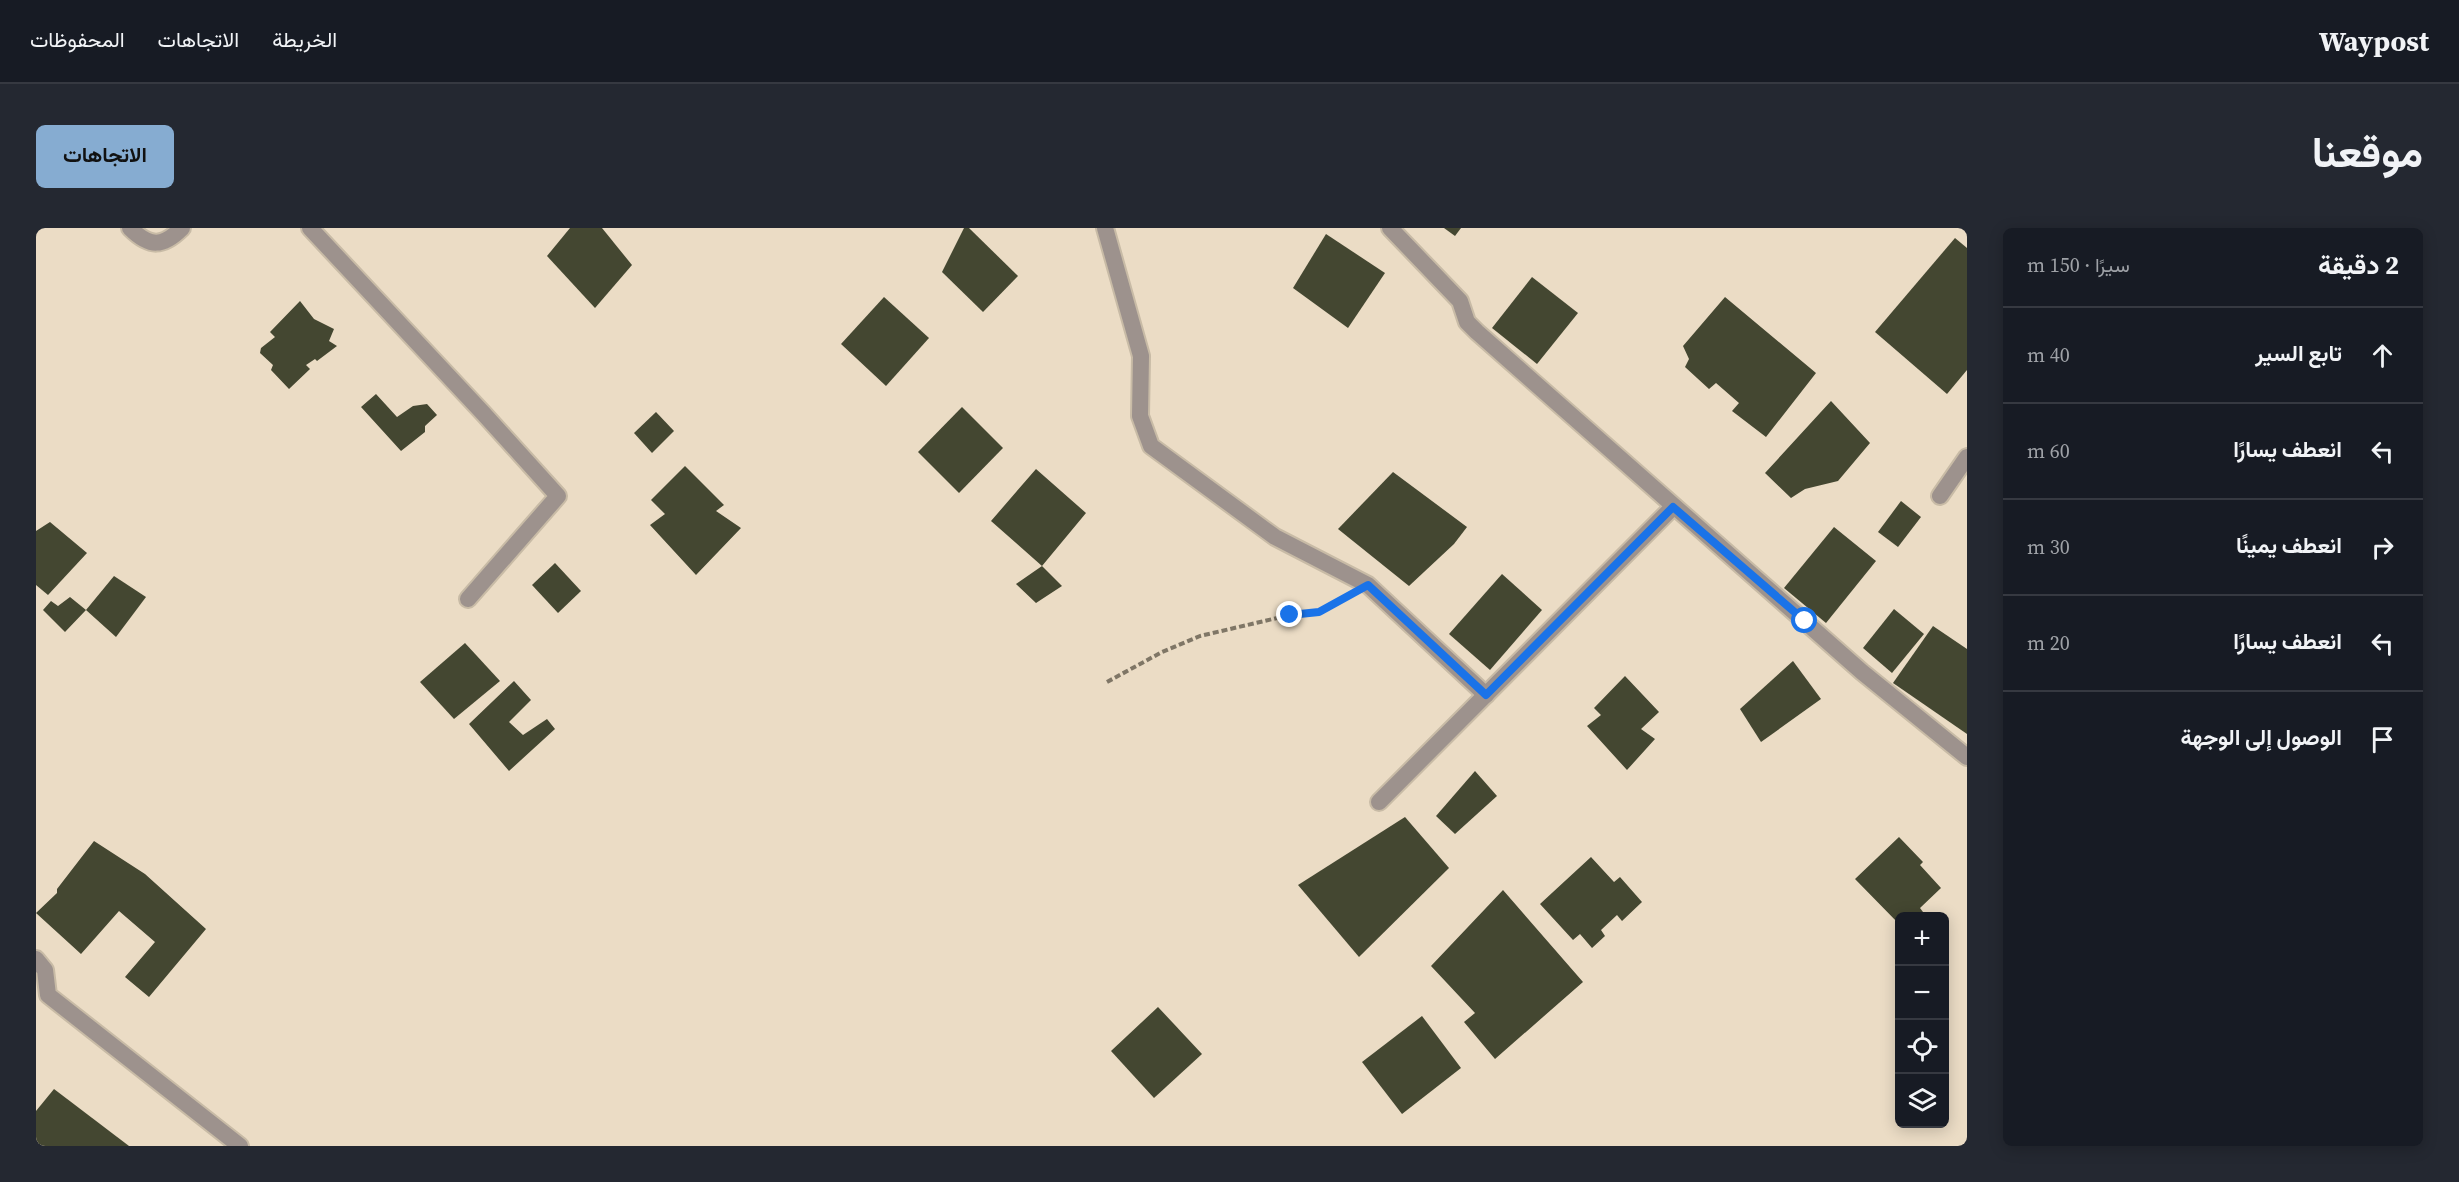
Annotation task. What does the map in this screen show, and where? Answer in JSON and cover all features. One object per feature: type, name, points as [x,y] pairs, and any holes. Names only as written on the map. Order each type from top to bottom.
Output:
[{"type":"street","points":[[130,228],[140,237],[155,243],[168,242],[182,228]]},
{"type":"street","points":[[310,228],[558,496],[468,599]]},
{"type":"street","points":[[1105,228],[1142,356],[1140,416],[1151,446],[1275,537],[1368,585],[1486,695]]},
{"type":"street","points":[[1390,228],[1460,301],[1467,322],[1477,332],[1862,672],[1967,757]]},
{"type":"street","points":[[1940,496],[1967,457]]},
{"type":"street","points":[[1379,802],[1673,507]]},
{"type":"street","points":[[36,958],[45,970],[42,996],[240,1146]]},
{"type":"path","points":[[1107,682],[1162,652],[1200,636],[1290,615],[1319,612],[1368,585]]},
{"type":"building","points":[[570,228],[602,228],[632,265],[595,308],[547,256]]},
{"type":"building","points":[[964,228],[969,228],[1018,276],[983,312],[942,272]]},
{"type":"building","points":[[1444,228],[1461,228],[1455,236]]},
{"type":"building","points":[[1326,234],[1385,273],[1348,328],[1293,288]]},
{"type":"building","points":[[1955,238],[1967,248],[1967,370],[1947,394],[1875,332]]},
{"type":"building","points":[[1532,277],[1578,313],[1537,364],[1492,328]]},
{"type":"building","points":[[884,297],[929,338],[886,386],[841,344]]},
{"type":"building","points":[[1725,297],[1816,373],[1766,437],[1732,411],[1739,403],[1716,383],[1709,389],[1685,367],[1689,359],[1683,346]]},
{"type":"building","points":[[300,301],[314,319],[334,329],[329,341],[337,346],[317,361],[315,359],[306,365],[310,369],[289,389],[271,370],[273,365],[260,353],[261,348],[275,337],[270,332]]},
{"type":"building","points":[[376,394],[397,417],[413,406],[427,404],[437,415],[425,426],[425,432],[401,451],[361,407]]},
{"type":"building","points":[[1831,401],[1870,443],[1838,481],[1805,489],[1791,498],[1765,473]]},
{"type":"building","points":[[962,407],[1003,448],[959,493],[918,452]]},
{"type":"building","points":[[656,412],[674,431],[652,453],[634,433]]},
{"type":"building","points":[[685,466],[724,505],[716,511],[741,528],[696,575],[650,525],[665,514],[651,500]]},
{"type":"building","points":[[1036,469],[1086,513],[1042,566],[991,521]]},
{"type":"building","points":[[1393,472],[1467,527],[1454,544],[1409,586],[1338,529]]},
{"type":"building","points":[[1901,501],[1921,517],[1898,547],[1878,532]]},
{"type":"building","points":[[50,522],[87,553],[48,595],[36,585],[36,531]]},
{"type":"building","points":[[1834,527],[1876,561],[1826,623],[1784,588]]},
{"type":"building","points":[[555,563],[581,591],[558,613],[532,585]]},
{"type":"building","points":[[1042,566],[1062,586],[1036,603],[1016,584]]},
{"type":"building","points":[[1502,574],[1542,610],[1490,670],[1449,634]]},
{"type":"building","points":[[114,576],[146,597],[116,637],[86,610]]},
{"type":"building","points":[[70,597],[86,610],[65,632],[43,610],[51,601],[58,606]]},
{"type":"building","points":[[1894,609],[1924,634],[1892,673],[1863,648]]},
{"type":"building","points":[[1933,626],[1967,649],[1967,734],[1893,683]]},
{"type":"building","points":[[465,643],[500,681],[454,719],[420,682]]},
{"type":"building","points":[[1793,661],[1821,699],[1761,742],[1740,709]]},
{"type":"building","points":[[1625,676],[1659,712],[1641,729],[1655,739],[1627,770],[1587,726],[1601,715],[1594,708]]},
{"type":"building","points":[[514,681],[531,700],[509,722],[523,735],[547,719],[555,729],[509,771],[469,724]]},
{"type":"building","points":[[1475,771],[1497,796],[1455,834],[1436,816]]},
{"type":"building","points":[[1405,817],[1449,868],[1359,957],[1298,885]]},
{"type":"building","points":[[1899,837],[1923,862],[1920,865],[1941,888],[1920,908],[1923,912],[1895,912],[1895,920],[1855,879]]},
{"type":"building","points":[[94,841],[145,874],[206,929],[149,997],[125,977],[155,942],[119,911],[81,954],[36,913],[57,893],[57,889]]},
{"type":"building","points":[[1591,857],[1614,882],[1620,877],[1642,902],[1622,921],[1617,915],[1601,930],[1605,936],[1592,948],[1580,934],[1573,940],[1540,904]]},
{"type":"building","points":[[1503,890],[1583,982],[1495,1059],[1464,1022],[1475,1013],[1431,966]]},
{"type":"building","points":[[1158,1007],[1202,1054],[1154,1098],[1111,1051]]},
{"type":"building","points":[[1422,1016],[1461,1068],[1402,1114],[1362,1062]]},
{"type":"building","points":[[54,1089],[129,1146],[36,1146],[36,1111]]},
{"type":"route","points":[[1290,615],[1319,612],[1368,585],[1486,695],[1673,507],[1805,621]]}]
